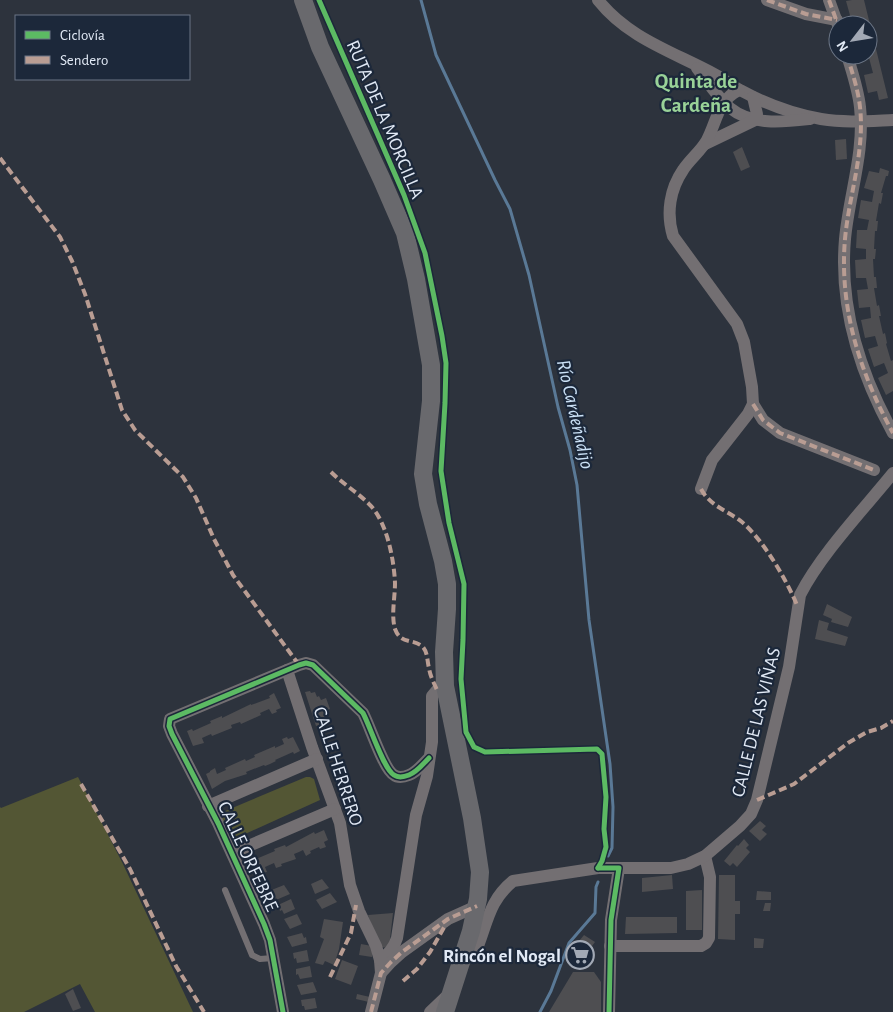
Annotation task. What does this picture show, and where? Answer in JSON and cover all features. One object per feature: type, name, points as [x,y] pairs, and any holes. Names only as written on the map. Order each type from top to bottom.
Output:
[{"type":"main road","points":[[303,0],[320,46],[396,212],[412,261],[431,365],[430,407],[423,474],[428,504],[447,584],[444,679],[478,852],[480,879],[477,906],[465,951],[444,1012]]},
{"type":"street","points":[[598,0],[629,30],[695,66],[716,75],[739,90],[753,97],[820,119]]},
{"type":"street","points":[[767,0],[828,20]]},
{"type":"street","points":[[828,0],[834,15]]},
{"type":"street","points":[[850,65],[860,107],[860,147],[845,241],[846,299],[852,334],[865,376],[893,433]]},
{"type":"street","points":[[695,66],[723,102],[731,109],[755,120],[820,119],[860,122],[893,120]]},
{"type":"street","points":[[739,90],[723,102],[705,144],[678,179],[669,209],[673,236],[737,324],[748,360],[753,404],[763,420],[780,433],[874,470]]},
{"type":"street","points":[[705,144],[755,120],[757,114],[753,97]]},
{"type":"street","points":[[701,489],[712,460],[748,414],[753,404]]},
{"type":"street","name":"CALLE DE LAS VIÑAS","points":[[465,951],[478,946],[495,900],[513,881],[598,868],[671,868],[688,864],[705,856],[740,826],[750,814],[757,800],[789,667],[800,595],[809,579],[833,547],[893,473]]},
{"type":"street","points":[[287,670],[299,664],[313,665],[363,713],[386,766],[392,775],[407,776],[429,758]]},
{"type":"street","name":"CALLE ORFEBRE","points":[[282,1012],[273,958],[264,924],[232,853],[169,726],[170,719],[287,670]]},
{"type":"street","name":"CALLE HERRERO","points":[[287,670],[340,823],[350,885],[356,905],[376,946],[381,967]]},
{"type":"street","points":[[371,1012],[381,967],[395,945],[416,816],[427,776],[433,733],[432,696],[444,679]]},
{"type":"street","points":[[208,806],[317,759]]},
{"type":"street","points":[[232,853],[335,809]]},
{"type":"street","points":[[610,946],[701,946],[706,943],[710,938],[710,877],[705,856]]},
{"type":"street","points":[[610,1012],[611,920],[619,868]]},
{"type":"street","points":[[381,967],[424,935],[454,916],[477,906]]},
{"type":"street","points":[[430,1012],[450,993]]},
{"type":"lane","name":"CALLE ORFEBRE","points":[[225,890],[252,956],[260,959],[273,958]]},
{"type":"green space","points":[[78,777],[122,862],[193,1012],[95,1012],[80,984],[24,1012],[0,1012],[0,807]]},
{"type":"green space","points":[[306,777],[314,779],[320,800],[232,840],[218,814]]},
{"type":"building","points":[[864,0],[868,15],[850,15],[846,1]]},
{"type":"building","points":[[878,57],[888,98],[879,100],[877,91],[868,93],[864,75],[873,73],[871,65],[878,65]]},
{"type":"building","points":[[846,139],[847,159],[836,160],[835,140]]},
{"type":"building","points":[[742,147],[750,167],[741,171],[733,152]]},
{"type":"building","points":[[880,168],[889,171],[881,193],[883,193],[881,204],[879,203],[876,221],[878,221],[877,231],[875,231],[875,259],[873,259],[877,288],[874,288],[877,306],[879,305],[881,316],[879,316],[891,361],[893,360],[893,391],[886,395],[878,378],[888,373],[884,363],[874,367],[868,349],[878,346],[875,336],[865,338],[861,320],[871,318],[870,307],[859,308],[857,290],[868,289],[866,278],[856,278],[855,260],[866,259],[866,249],[856,248],[857,230],[867,230],[869,220],[858,218],[861,200],[872,202],[874,191],[864,188],[869,171],[879,173]]},
{"type":"building","points":[[827,604],[852,617],[848,627],[831,622],[832,619],[823,615]]},
{"type":"building","points":[[819,620],[829,623],[827,630],[848,637],[845,646],[815,639]]},
{"type":"building","points":[[310,691],[311,693],[315,692],[321,700],[326,698],[330,709],[324,711],[325,720],[321,721],[322,724],[316,726],[305,692]]},
{"type":"building","points":[[274,693],[281,708],[276,710],[277,712],[272,714],[269,709],[260,713],[261,715],[241,724],[240,722],[231,725],[232,728],[202,738],[204,743],[193,746],[187,731],[192,729],[193,731],[211,723],[210,721],[270,698],[269,696]]},
{"type":"building","points":[[287,737],[288,739],[293,737],[300,751],[294,754],[293,752],[270,764],[246,772],[247,774],[225,781],[212,789],[206,774],[210,771],[215,768],[217,774],[226,770],[225,768],[245,759],[246,761],[255,757],[254,755],[284,744],[282,739]]},
{"type":"building","points":[[760,821],[766,826],[762,830],[767,834],[760,841],[749,831]]},
{"type":"building","points":[[324,830],[328,840],[324,842],[326,847],[320,849],[319,847],[310,851],[311,853],[306,856],[303,850],[294,854],[296,859],[281,864],[282,866],[276,868],[274,863],[265,867],[267,872],[256,874],[250,860],[275,851],[274,849],[285,845],[286,847],[314,832],[315,834]]},
{"type":"building","points":[[744,839],[749,845],[746,848],[750,852],[737,867],[733,863],[730,866],[724,861]]},
{"type":"building","points":[[672,875],[673,889],[642,892],[642,878]]},
{"type":"building","points":[[719,875],[735,875],[735,901],[740,901],[740,914],[735,914],[735,940],[718,939]]},
{"type":"building","points":[[322,879],[329,888],[315,894],[311,884]]},
{"type":"building","points":[[284,885],[290,894],[276,900],[269,891]]},
{"type":"building","points":[[702,890],[702,930],[686,930],[686,891]]},
{"type":"building","points":[[757,891],[771,892],[771,900],[756,900]]},
{"type":"building","points":[[330,893],[337,902],[322,909],[316,900]]},
{"type":"building","points":[[291,899],[295,909],[284,914],[282,910],[280,911],[278,905]]},
{"type":"building","points":[[765,903],[771,903],[770,911],[763,911]]},
{"type":"building","points":[[393,913],[389,948],[379,947],[368,915]]},
{"type":"building","points":[[297,914],[302,924],[290,929],[284,919]]},
{"type":"building","points":[[626,917],[677,917],[677,933],[625,934]]},
{"type":"building","points":[[324,919],[343,922],[339,949],[334,965],[325,961],[323,965],[315,963],[324,939],[320,937]]},
{"type":"building","points":[[302,933],[304,938],[306,937],[307,943],[292,947],[287,937]]},
{"type":"building","points":[[584,935],[595,942],[579,963],[570,957]]},
{"type":"building","points":[[754,938],[764,939],[763,948],[754,948]]},
{"type":"building","points":[[361,944],[372,946],[372,957],[359,955]]},
{"type":"building","points":[[307,950],[309,961],[297,963],[293,953]]},
{"type":"building","points":[[342,960],[358,966],[351,985],[335,979]]},
{"type":"building","points":[[310,966],[312,977],[300,979],[298,974],[296,975],[296,969]]},
{"type":"building","points":[[573,972],[594,972],[601,982],[601,1012],[549,1012]]},
{"type":"building","points":[[313,982],[317,992],[301,995],[297,985]]},
{"type":"building","points":[[73,989],[81,1008],[73,1011],[65,994]]},
{"type":"building","points":[[357,994],[370,997],[369,1002],[356,999]]},
{"type":"building","points":[[315,998],[317,1008],[305,1010],[301,1000]]},
{"type":"waterway","name":"Río Cardeñadijo","points":[[421,0],[436,55],[510,209],[529,275],[558,407],[570,450],[577,485],[589,620],[610,764],[613,807],[612,848],[608,856]]},
{"type":"waterway","name":"Río Cardeñadijo","points":[[540,1012],[551,991],[569,943],[595,913],[596,887],[598,882]]},
{"type":"marked path","points":[[767,0],[806,14],[828,18]]},
{"type":"marked path","points":[[829,0],[834,15]]},
{"type":"marked path","points":[[850,65],[858,94],[861,124],[859,157],[845,239],[845,290],[854,339],[862,363],[881,410],[893,433]]},
{"type":"marked path","points":[[0,158],[60,237],[72,261],[85,294],[122,410],[135,430],[183,477],[196,498],[214,539],[233,575],[299,665]]},
{"type":"marked path","points":[[753,404],[763,420],[780,433],[874,470]]},
{"type":"marked path","points":[[331,472],[369,504],[381,520],[393,563],[395,629],[400,637],[419,644],[425,649],[430,674],[437,690]]},
{"type":"marked path","points":[[701,489],[709,500],[742,522],[758,539],[781,572],[797,605]]},
{"type":"marked path","points":[[757,800],[794,784],[848,743],[867,732],[881,728],[893,721]]},
{"type":"marked path","points":[[81,784],[130,869],[176,966],[204,1012]]},
{"type":"marked path","points":[[330,977],[351,933],[356,905]]},
{"type":"marked path","points":[[371,1012],[381,973],[391,962],[448,919],[477,906]]},
{"type":"marked path","points":[[403,981],[417,969],[430,952],[446,924]]},
{"type":"cycle path","name":"RUTA DE LA MORCILLA","points":[[319,0],[404,195],[425,253],[442,336],[446,363],[441,471],[449,523],[464,584],[461,679],[466,732],[474,747],[485,752],[597,749],[602,754],[606,797],[604,829],[606,847],[598,868]]},
{"type":"cycle path","points":[[283,1012],[270,940],[264,924],[218,823],[172,734],[169,726],[170,719],[306,663],[313,665],[363,713],[382,757],[394,775],[401,777],[412,774],[429,758]]},
{"type":"cycle path","points":[[598,868],[619,868],[611,920],[609,1012]]},
{"type":"place","name":"Rincón el Nogal","points":[[580,955]]},
{"type":"district","name":"Quinta de Cardeña","points":[[696,93]]}]
